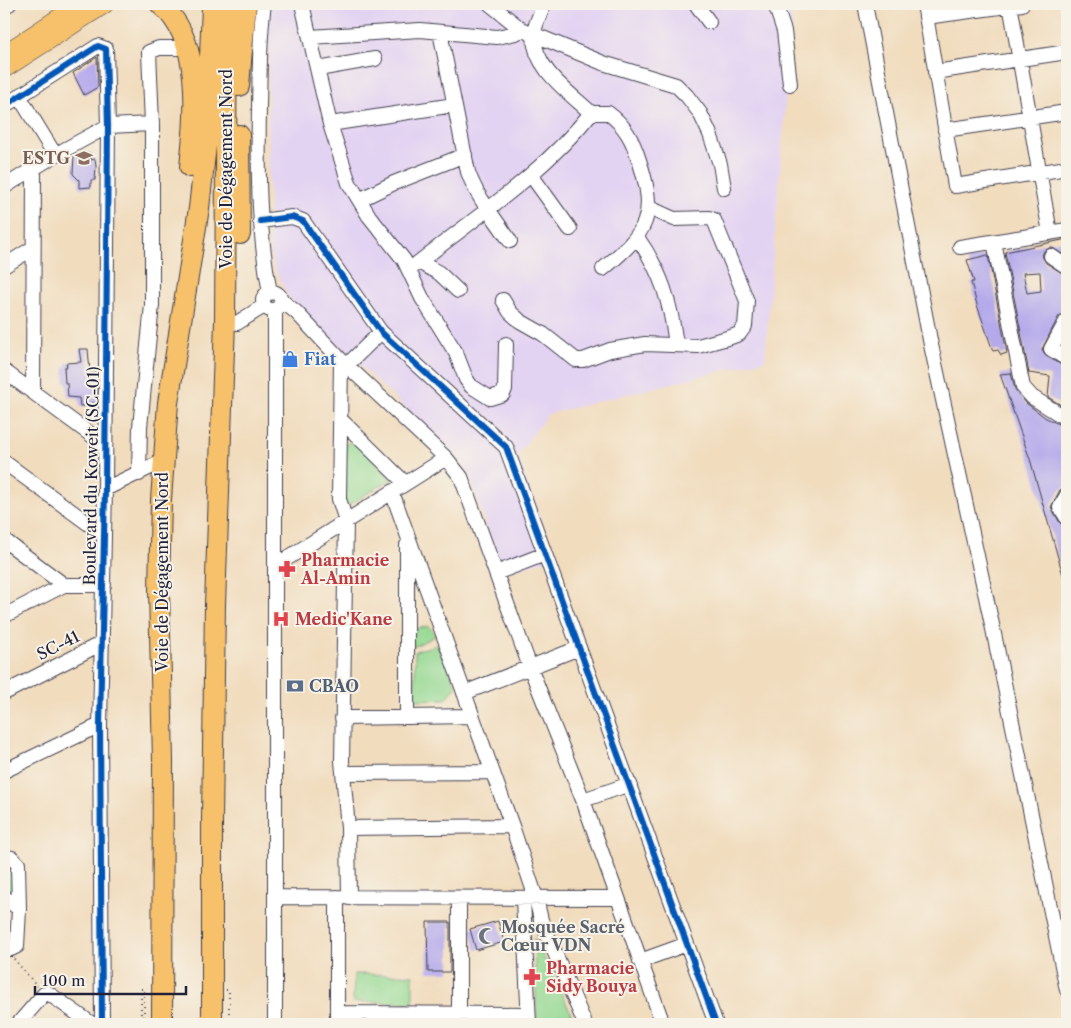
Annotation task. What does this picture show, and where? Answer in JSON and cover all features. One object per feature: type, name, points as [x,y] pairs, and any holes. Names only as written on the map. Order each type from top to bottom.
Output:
[{"type":"highway","points":[[159,590],[154,556],[147,470],[182,236],[193,139],[195,89],[186,48],[173,17],[160,4]]},
{"type":"highway","name":"Voie de Dégagement Nord","points":[[162,1024],[163,761],[159,590],[162,476],[168,403],[197,226],[207,137],[212,4]]},
{"type":"highway","name":"Voie de Dégagement Nord","points":[[212,1024],[215,604],[231,322],[227,4]]},
{"type":"highway","points":[[231,322],[240,181],[239,97],[246,4]]},
{"type":"main road","points":[[4,54],[80,4]]},
{"type":"main road","points":[[4,69],[105,4]]},
{"type":"street","points":[[4,7],[9,4]]},
{"type":"street","points":[[264,4],[260,82],[260,221],[270,292],[278,294],[274,306],[275,1024]]},
{"type":"street","points":[[302,4],[330,124],[343,167],[358,200],[404,260],[414,266],[439,273],[458,291]]},
{"type":"street","points":[[490,4],[528,31],[603,63],[676,85],[700,113],[710,134],[720,164],[724,188]]},
{"type":"street","points":[[310,37],[392,31],[440,32],[497,37],[528,31],[544,4]]},
{"type":"street","points":[[696,4],[709,22]]},
{"type":"street","points":[[775,4],[784,31],[790,84]]},
{"type":"street","points":[[865,4],[931,345],[993,629],[1067,990]]},
{"type":"street","points":[[1050,233],[1040,173],[1020,60],[1014,4],[925,10],[955,186],[1040,173],[1067,168]]},
{"type":"street","points":[[528,31],[544,68],[591,113],[608,113],[626,130],[636,150],[647,183],[650,208],[637,237],[602,269]]},
{"type":"street","points":[[440,32],[454,105],[473,184],[487,210],[510,241]]},
{"type":"street","name":"Boulevard du Koweit (SC-01)","points":[[4,106],[98,46],[103,46],[108,53],[104,585],[100,725],[102,1024]]},
{"type":"street","points":[[105,489],[147,470],[140,427],[152,305],[150,52],[159,48],[186,48]]},
{"type":"street","points":[[936,72],[1067,52]]},
{"type":"street","points":[[318,69],[375,59]]},
{"type":"street","points":[[19,96],[55,155]]},
{"type":"street","points":[[330,124],[454,105]]},
{"type":"street","points":[[945,130],[1067,112]]},
{"type":"street","points":[[414,266],[531,175],[564,146],[591,113]]},
{"type":"street","points":[[4,188],[55,155],[108,126],[152,124]]},
{"type":"street","points":[[358,200],[394,183],[465,155]]},
{"type":"street","points":[[33,392],[34,170]]},
{"type":"street","points":[[531,175],[570,229]]},
{"type":"street","points":[[503,300],[510,312],[520,321],[543,334],[576,360],[583,360],[610,350],[645,344],[698,346],[739,334],[745,326],[747,301],[714,220],[709,218],[674,219],[650,208]]},
{"type":"street","points":[[260,221],[292,217],[303,221],[381,332],[506,447],[716,1024]]},
{"type":"street","points":[[960,247],[1067,230]]},
{"type":"street","points":[[637,237],[655,264],[662,280],[672,312],[676,344]]},
{"type":"street","points":[[994,242],[1023,387],[1032,397],[1067,419]]},
{"type":"street","points":[[4,266],[33,248]]},
{"type":"street","points":[[1051,256],[1067,267]]},
{"type":"street","points":[[414,266],[422,298],[456,353],[466,379],[471,386],[490,398],[503,394],[505,389],[506,344]]},
{"type":"street","points":[[231,322],[274,306],[296,312],[344,362],[446,458],[462,480],[530,666],[583,800],[663,1024]]},
{"type":"street","points":[[1067,320],[1051,349],[1067,359]]},
{"type":"street","points":[[381,332],[344,362],[340,419],[339,499],[346,521],[342,718],[343,773],[348,828],[337,1019],[443,1019],[459,1014],[528,1019],[530,898]]},
{"type":"street","points":[[4,371],[105,445]]},
{"type":"street","points":[[340,419],[405,483]]},
{"type":"street","points":[[274,566],[446,458]]},
{"type":"street","points":[[4,462],[104,535]]},
{"type":"street","points":[[392,492],[512,826],[530,898],[585,1024]]},
{"type":"street","points":[[1067,495],[1060,508],[1067,518]]},
{"type":"street","points":[[407,535],[407,717]]},
{"type":"street","points":[[4,540],[64,585]]},
{"type":"street","points":[[496,573],[545,554]]},
{"type":"street","points":[[4,615],[64,585],[104,585]]},
{"type":"street","name":"SC-41","points":[[4,693],[102,643]]},
{"type":"street","points":[[464,694],[579,648]]},
{"type":"street","points":[[342,718],[472,716]]},
{"type":"street","points":[[4,771],[100,725]]},
{"type":"street","points":[[343,773],[492,772]]},
{"type":"street","points":[[583,800],[630,784]]},
{"type":"street","points":[[348,828],[512,826]]},
{"type":"street","points":[[4,857],[12,858],[18,864],[19,909],[17,946],[11,950],[5,948]]},
{"type":"street","points":[[4,897],[19,909]]},
{"type":"street","points":[[276,897],[617,898]]},
{"type":"street","points":[[459,898],[459,1014]]},
{"type":"street","points":[[640,961],[687,944]]},
{"type":"street","points":[[18,1024],[44,994],[52,994],[92,1024]]},
{"type":"path","points":[[5,948],[44,994]]},
{"type":"path","points":[[140,989],[144,989],[142,1024],[140,989]]},
{"type":"shaded area","points":[[268,4],[793,4],[765,360],[548,414],[517,456],[554,557],[503,573],[467,470],[459,459],[288,297],[273,265],[269,243]]},
{"type":"green space","points":[[353,439],[392,479],[345,507],[343,447]]},
{"type":"green space","points":[[428,626],[437,635],[413,647],[411,637],[416,631],[415,629]]},
{"type":"green space","points":[[437,645],[451,672],[456,687],[446,699],[415,700],[415,651]]},
{"type":"green space","points":[[4,863],[14,866],[15,898],[4,892]]},
{"type":"green space","points":[[534,938],[574,1019],[575,1024],[537,1024]]},
{"type":"green space","points":[[354,974],[413,975],[413,1003],[353,1002]]},
{"type":"building","points":[[97,57],[98,87],[84,95],[73,73]]},
{"type":"building","points":[[90,153],[91,160],[95,159],[95,180],[91,180],[91,187],[79,188],[79,180],[73,174],[74,155]]},
{"type":"building","points":[[1067,239],[1067,257],[1051,247],[1044,251],[1042,256],[1046,263],[1067,276],[1067,311],[1059,316],[1042,349],[1046,356],[1067,368],[1067,402],[1064,407],[1048,397],[1050,376],[1029,373],[1005,252]],"holes":[[[1040,272],[1041,291],[1027,293],[1023,273]]]},
{"type":"building","points":[[988,255],[1007,353],[1001,355],[998,350],[993,351],[977,305],[971,282],[974,282],[967,260]]},
{"type":"building","points":[[79,349],[88,349],[90,372],[97,371],[97,403],[92,403],[92,406],[80,406],[79,398],[68,397],[64,367],[67,367],[66,363],[81,362]]},
{"type":"building","points":[[1011,373],[1015,389],[1026,403],[1046,418],[1067,428],[1067,486],[1060,490],[1051,507],[1060,523],[1067,527],[1067,582],[1065,582],[1030,459],[1000,374]]},
{"type":"building","name":"Mosquée Sacré Cœur VDN","points":[[498,921],[504,942],[476,950],[470,929]]},
{"type":"building","points":[[427,922],[450,922],[450,972],[428,972]]},
{"type":"cycle path","points":[[4,106],[98,46],[106,49],[108,126],[105,489],[100,725],[102,1024]]},
{"type":"cycle path","points":[[260,221],[292,217],[303,221],[381,332],[506,447],[716,1024]]},
{"type":"place","name":"ESTG","points":[[84,158]]},
{"type":"place","name":"Fiat","points":[[290,359]]},
{"type":"place","name":"Pharmacie Al-Amin","points":[[287,569]]},
{"type":"place","name":"Medic'Kane","points":[[281,619]]},
{"type":"place","name":"CBAO","points":[[295,686]]},
{"type":"place","name":"Mosquée Sacré Cœur VDN","points":[[487,936]]},
{"type":"place","name":"Pharmacie Sidy Bouya","points":[[532,977]]}]
